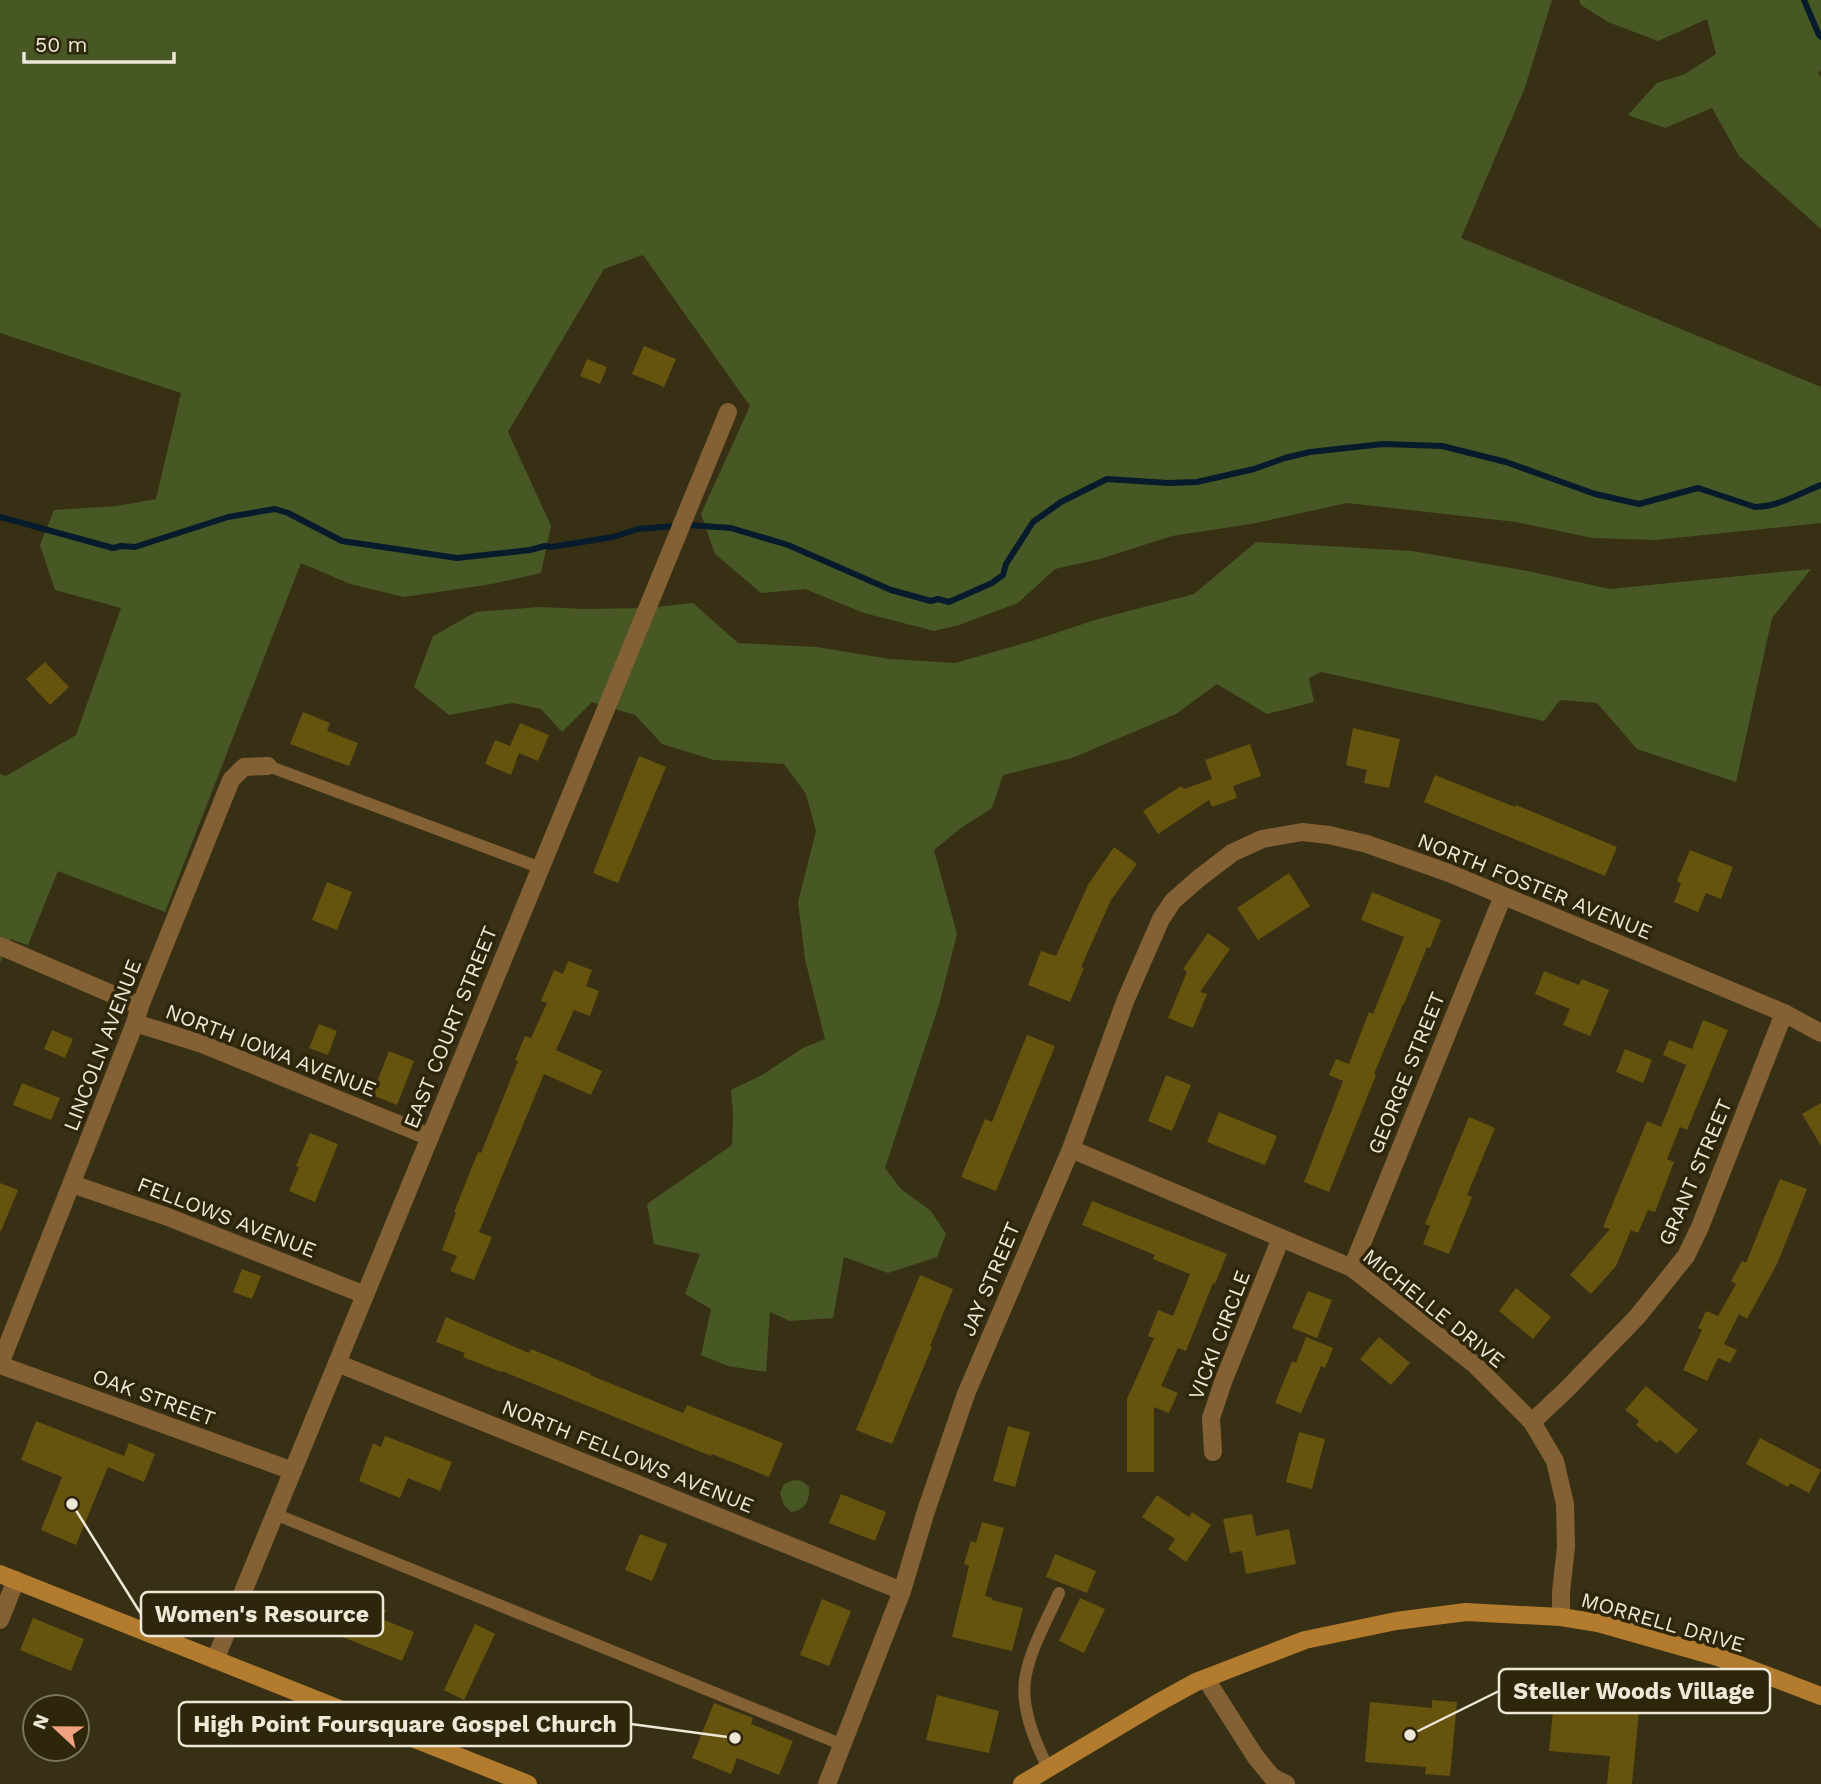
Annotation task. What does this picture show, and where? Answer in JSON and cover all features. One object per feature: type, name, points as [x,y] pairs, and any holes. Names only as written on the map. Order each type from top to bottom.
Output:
[{"type":"main road","points":[[8,1577],[528,1784]]},
{"type":"main road","name":"MORRELL DRIVE","points":[[1022,1784],[1156,1704],[1206,1679],[1305,1640],[1396,1621],[1466,1612],[1598,1623],[1718,1657],[1821,1696]]},
{"type":"street","name":"EAST COURT STREET","points":[[215,1660],[728,412]]},
{"type":"street","name":"LINCOLN AVENUE","points":[[0,1365],[231,779],[244,768],[268,766]]},
{"type":"street","name":"NORTH FOSTER AVENUE","points":[[1262,839],[1302,832],[1367,844],[1503,896],[1784,1013],[1821,1033]]},
{"type":"street","name":"JAY STREET","points":[[827,1784],[902,1591],[966,1394],[1071,1149],[1126,999],[1161,919],[1173,901],[1198,879],[1232,853],[1262,839]]},
{"type":"street","name":"GEORGE STREET","points":[[1352,1268],[1503,896]]},
{"type":"street","name":"NORTH IOWA AVENUE","points":[[0,946],[202,1044],[430,1137]]},
{"type":"street","name":"GRANT STREET","points":[[1532,1422],[1637,1317],[1686,1256],[1700,1227],[1784,1013]]},
{"type":"street","name":"MICHELLE DRIVE","points":[[1071,1149],[1352,1268],[1474,1364],[1532,1422],[1555,1461],[1565,1504],[1566,1547],[1561,1618]]},
{"type":"street","name":"FELLOWS AVENUE","points":[[72,1184],[168,1217],[365,1295]]},
{"type":"street","name":"VICKI CIRCLE","points":[[1213,1452],[1211,1418],[1281,1238]]},
{"type":"street","name":"NORTH FELLOWS AVENUE","points":[[337,1363],[902,1591]]},
{"type":"street","name":"OAK STREET","points":[[0,1365],[293,1471]]},
{"type":"street","points":[[0,1620],[8,1577]]},
{"type":"street","points":[[1206,1679],[1255,1756],[1272,1777],[1286,1784]]},
{"type":"lane","points":[[268,766],[541,868]]},
{"type":"lane","points":[[275,1514],[843,1745]]},
{"type":"lane","points":[[1048,1768],[1035,1741],[1026,1708],[1025,1677],[1035,1644],[1059,1593]]},
{"type":"green space","points":[[0,0],[1552,0],[1524,90],[1461,238],[1821,387],[1821,523],[1655,540],[1593,538],[1516,522],[1347,503],[1251,524],[1172,536],[1100,559],[1055,569],[1018,603],[959,625],[934,631],[864,613],[805,589],[761,593],[715,554],[701,514],[750,406],[643,255],[604,269],[508,432],[551,526],[541,573],[492,584],[404,597],[350,584],[301,563],[165,912],[58,871],[28,945],[10,939],[0,963],[0,774],[6,776],[76,735],[121,608],[55,590],[40,545],[54,510],[117,506],[156,499],[181,393],[0,333]]},
{"type":"green space","points":[[1579,0],[1821,0],[1821,70],[1818,73],[1821,77],[1821,229],[1739,156],[1712,108],[1665,128],[1628,115],[1657,83],[1685,74],[1716,54],[1707,19],[1658,41],[1608,22],[1581,5]]},
{"type":"green space","points":[[1256,542],[1412,551],[1528,571],[1610,589],[1811,569],[1772,618],[1736,782],[1637,749],[1597,703],[1560,700],[1544,721],[1321,672],[1309,678],[1314,702],[1267,714],[1217,684],[1176,714],[1072,758],[1003,775],[992,808],[934,850],[957,934],[939,1005],[885,1168],[901,1189],[931,1211],[946,1234],[937,1257],[888,1273],[844,1257],[833,1318],[790,1321],[770,1312],[766,1372],[728,1366],[701,1355],[711,1309],[685,1294],[700,1254],[654,1244],[647,1204],[732,1145],[731,1090],[762,1075],[803,1048],[825,1039],[805,959],[798,902],[816,831],[806,794],[784,764],[714,760],[662,744],[635,715],[592,702],[562,732],[541,709],[513,703],[449,715],[414,687],[433,636],[476,612],[539,607],[648,608],[693,603],[738,643],[816,647],[890,659],[955,663],[1098,619],[1194,594]]},
{"type":"green space","points":[[794,1480],[802,1481],[809,1487],[809,1492],[803,1507],[791,1512],[784,1505],[780,1493],[784,1484]]},
{"type":"building","points":[[644,346],[676,359],[664,387],[632,374]]},
{"type":"building","points":[[587,359],[607,367],[600,384],[580,376]]},
{"type":"building","points":[[45,662],[69,687],[50,705],[26,679]]},
{"type":"building","points":[[303,712],[330,723],[327,731],[358,743],[349,766],[290,744]]},
{"type":"building","points":[[520,723],[549,735],[538,761],[519,753],[511,775],[485,764],[495,740],[510,746]]},
{"type":"building","points":[[1353,728],[1400,739],[1389,788],[1364,783],[1367,770],[1346,765]]},
{"type":"building","points":[[1250,744],[1261,776],[1233,786],[1237,798],[1212,807],[1209,800],[1158,834],[1143,811],[1181,786],[1184,789],[1212,779],[1205,760]]},
{"type":"building","points":[[639,756],[666,767],[618,883],[593,873]]},
{"type":"building","points":[[1435,775],[1617,847],[1605,876],[1424,802]]},
{"type":"building","points":[[1114,847],[1137,864],[1111,900],[1081,967],[1084,968],[1070,1002],[1028,985],[1041,951],[1056,956],[1088,885]]},
{"type":"building","points":[[1690,850],[1733,867],[1721,899],[1706,893],[1698,912],[1674,902],[1681,883],[1677,881]]},
{"type":"building","points":[[1289,873],[1310,906],[1258,940],[1237,908]]},
{"type":"building","points":[[327,882],[352,892],[337,930],[312,920]]},
{"type":"building","points":[[1372,892],[1441,920],[1374,1074],[1376,1075],[1329,1192],[1304,1182],[1343,1081],[1329,1075],[1336,1059],[1349,1064],[1369,1012],[1373,1014],[1404,937],[1361,920]]},
{"type":"building","points":[[1208,933],[1230,949],[1200,992],[1207,994],[1193,1028],[1168,1018],[1187,972],[1183,969]]},
{"type":"building","points":[[568,961],[592,970],[586,986],[599,991],[590,1016],[574,1010],[556,1050],[602,1071],[591,1095],[544,1074],[479,1232],[492,1237],[474,1280],[450,1271],[457,1256],[442,1250],[456,1213],[454,1212],[478,1152],[481,1153],[518,1061],[515,1060],[525,1036],[531,1038],[547,1003],[541,1001],[554,970],[563,974]]},
{"type":"building","points":[[1544,971],[1579,985],[1582,979],[1609,990],[1590,1036],[1563,1025],[1570,1009],[1535,994]]},
{"type":"building","points":[[1703,1020],[1728,1030],[1687,1130],[1680,1127],[1667,1159],[1674,1162],[1655,1212],[1648,1210],[1638,1233],[1631,1230],[1616,1266],[1591,1294],[1570,1275],[1610,1229],[1603,1227],[1647,1121],[1661,1127],[1686,1065],[1663,1055],[1669,1040],[1692,1049]]},
{"type":"building","points":[[319,1024],[337,1031],[328,1055],[309,1048]]},
{"type":"building","points":[[52,1030],[73,1039],[65,1058],[44,1049]]},
{"type":"building","points":[[1027,1035],[1055,1046],[996,1191],[961,1177],[985,1119],[992,1122]]},
{"type":"building","points":[[1625,1049],[1652,1060],[1643,1083],[1616,1072]]},
{"type":"building","points":[[389,1051],[414,1061],[397,1105],[372,1095]]},
{"type":"building","points":[[1166,1075],[1191,1085],[1172,1131],[1148,1121]]},
{"type":"building","points":[[22,1083],[60,1098],[51,1120],[13,1105]]},
{"type":"building","points":[[1821,1103],[1821,1146],[1802,1114]]},
{"type":"building","points":[[1219,1112],[1277,1136],[1265,1165],[1207,1142]]},
{"type":"building","points":[[1469,1117],[1495,1128],[1467,1195],[1472,1197],[1449,1254],[1423,1244],[1430,1226],[1425,1224]]},
{"type":"building","points":[[310,1133],[338,1144],[315,1202],[289,1191]]},
{"type":"building","points":[[1780,1179],[1807,1189],[1777,1264],[1747,1319],[1739,1314],[1724,1344],[1737,1350],[1730,1363],[1718,1358],[1707,1381],[1683,1370],[1702,1330],[1698,1328],[1706,1311],[1718,1316],[1736,1284],[1731,1281],[1742,1261],[1746,1263]]},
{"type":"building","points":[[0,1183],[18,1190],[1,1231],[0,1231]]},
{"type":"building","points":[[1092,1201],[1227,1254],[1186,1351],[1178,1348],[1161,1386],[1178,1393],[1169,1413],[1154,1407],[1154,1472],[1127,1472],[1127,1399],[1154,1338],[1148,1336],[1158,1310],[1173,1316],[1190,1274],[1153,1259],[1155,1255],[1082,1225]]},
{"type":"building","points":[[242,1269],[261,1276],[252,1299],[233,1292]]},
{"type":"building","points":[[920,1275],[953,1289],[892,1444],[856,1430]]},
{"type":"building","points":[[1516,1288],[1551,1317],[1533,1339],[1499,1311]]},
{"type":"building","points":[[1308,1291],[1332,1300],[1317,1338],[1292,1328]]},
{"type":"building","points":[[446,1317],[529,1353],[531,1349],[683,1413],[687,1405],[783,1443],[769,1477],[463,1357],[465,1353],[436,1342]]},
{"type":"building","points":[[1306,1337],[1333,1348],[1325,1368],[1321,1366],[1301,1413],[1275,1403],[1292,1361],[1296,1363]]},
{"type":"building","points":[[1379,1337],[1410,1363],[1391,1385],[1360,1359]]},
{"type":"building","points":[[1646,1386],[1698,1430],[1677,1454],[1660,1440],[1657,1443],[1636,1425],[1639,1421],[1625,1410]]},
{"type":"building","points":[[36,1421],[124,1456],[129,1443],[155,1454],[144,1482],[108,1467],[76,1545],[41,1530],[62,1477],[21,1460]]},
{"type":"building","points":[[1008,1426],[1030,1432],[1015,1487],[993,1481]]},
{"type":"building","points":[[1299,1432],[1325,1439],[1312,1489],[1286,1482]]},
{"type":"building","points":[[385,1436],[452,1462],[440,1491],[408,1478],[400,1498],[359,1481],[373,1443],[381,1447]]},
{"type":"building","points":[[1760,1438],[1821,1470],[1809,1493],[1790,1483],[1788,1487],[1746,1464]]},
{"type":"building","points":[[841,1494],[886,1512],[875,1541],[829,1523]]},
{"type":"building","points":[[1157,1495],[1189,1517],[1192,1512],[1211,1525],[1186,1562],[1168,1549],[1175,1539],[1142,1517]]},
{"type":"building","points":[[1252,1514],[1256,1536],[1289,1529],[1296,1564],[1246,1574],[1242,1551],[1230,1553],[1223,1519]]},
{"type":"building","points":[[982,1522],[1004,1528],[985,1596],[1023,1608],[1012,1651],[952,1637],[969,1566],[964,1564],[971,1541],[976,1543]]},
{"type":"building","points":[[640,1534],[667,1544],[652,1581],[625,1570]]},
{"type":"building","points":[[1055,1554],[1096,1571],[1087,1593],[1046,1577]]},
{"type":"building","points":[[315,1592],[344,1604],[347,1595],[386,1610],[382,1619],[414,1632],[402,1661],[303,1621]]},
{"type":"building","points":[[1080,1598],[1105,1609],[1084,1653],[1059,1641]]},
{"type":"building","points":[[822,1599],[851,1611],[829,1666],[800,1655]]},
{"type":"building","points":[[33,1618],[84,1639],[71,1671],[20,1650]]},
{"type":"building","points":[[475,1624],[495,1634],[464,1700],[444,1690]]},
{"type":"building","points":[[1617,1689],[1641,1691],[1632,1784],[1607,1784],[1610,1756],[1549,1751],[1555,1691],[1616,1697]]},
{"type":"building","points":[[937,1695],[999,1711],[989,1753],[926,1740]]},
{"type":"building","points":[[1432,1700],[1457,1702],[1450,1776],[1425,1774],[1426,1767],[1365,1762],[1370,1702],[1432,1708]]},
{"type":"building","points":[[714,1703],[753,1718],[751,1724],[793,1741],[779,1775],[737,1758],[731,1774],[692,1758]]},
{"type":"waterway","points":[[1804,0],[1821,37]]},
{"type":"waterway","points":[[0,517],[113,548],[135,547],[228,517],[275,509],[342,541],[457,558],[551,547],[613,537],[638,529],[689,525],[731,528],[788,545],[891,590],[931,601],[938,599],[949,602],[992,583],[1003,575],[1006,564],[1033,522],[1061,502],[1107,479],[1197,482],[1310,452],[1383,444],[1442,446],[1506,462],[1595,494],[1639,504],[1698,488],[1755,507],[1780,502],[1821,485]]},
{"type":"place","name":"Women's Resource","points":[[72,1504]]},
{"type":"place","name":"Steller Woods Village","points":[[1410,1735]]},
{"type":"place","name":"High Point Foursquare Gospel Church","points":[[735,1738]]}]
